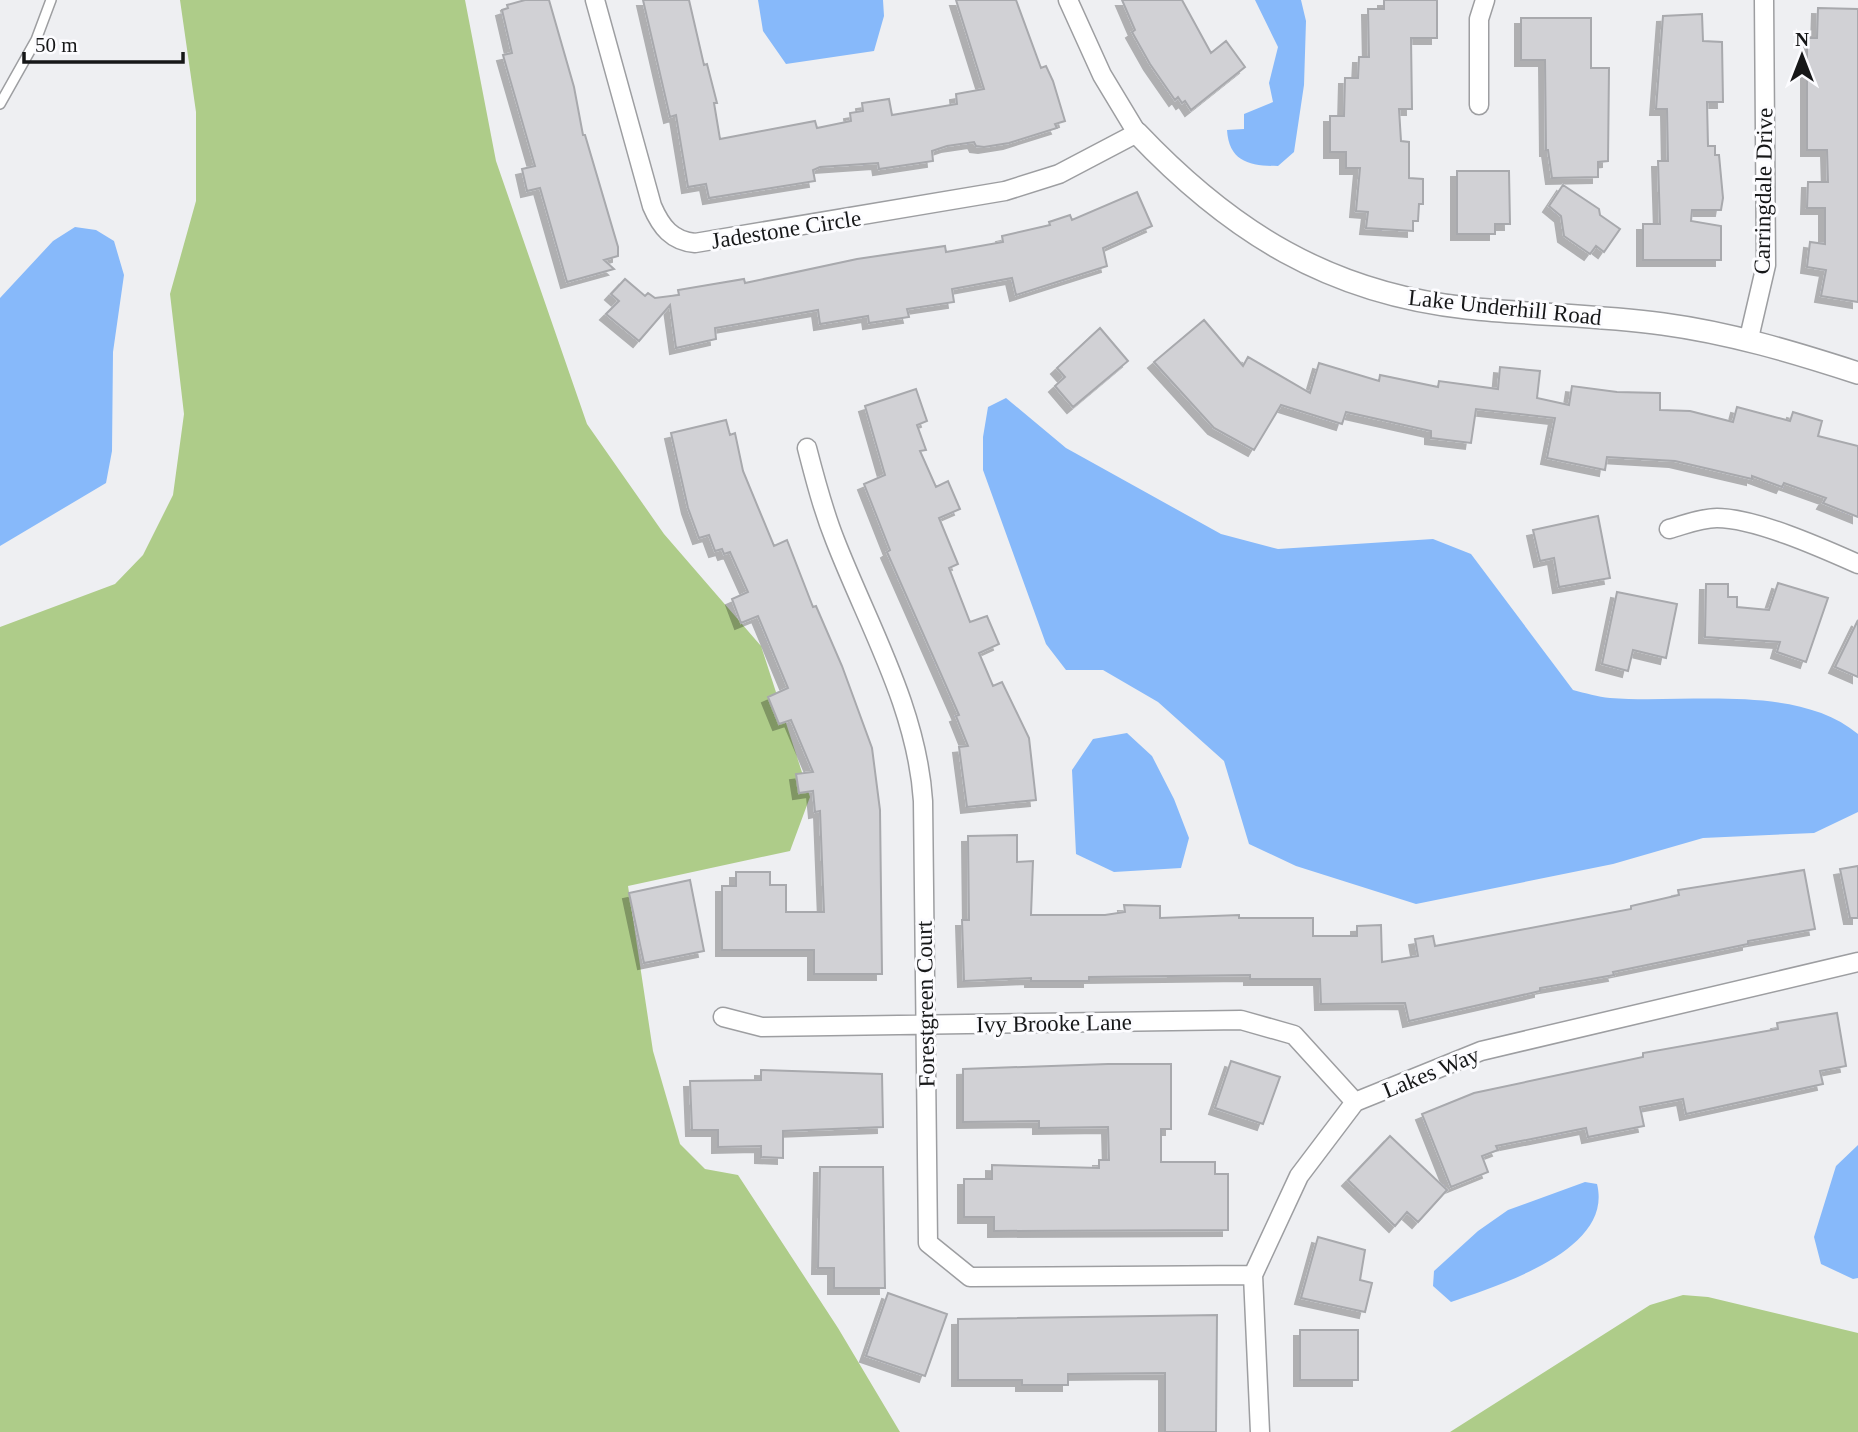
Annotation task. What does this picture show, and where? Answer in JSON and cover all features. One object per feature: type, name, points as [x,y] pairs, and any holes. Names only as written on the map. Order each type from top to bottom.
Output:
[{"type":"street","name":"Jadestone Circle","points":[[595,0],[652,206],[668,232],[685,242],[709,242],[1005,191],[1059,174],[1137,132]]},
{"type":"street","name":"Lake Underhill Road","points":[[1068,0],[1098,66],[1137,132],[1181,178],[1229,218],[1288,255],[1355,284],[1405,298],[1446,305],[1603,317],[1749,338],[1858,373]]},
{"type":"street","points":[[1479,105],[1479,19],[1485,0]]},
{"type":"street","name":"Carringdale Drive","points":[[1749,338],[1766,265],[1764,0]]},
{"type":"street","name":"Forestgreen Court","points":[[807,448],[834,539],[897,692],[916,746],[923,801],[928,1243],[970,1277],[1253,1275]]},
{"type":"street","points":[[1669,529],[1704,519],[1728,519],[1786,536],[1858,564]]},
{"type":"street","name":"Lakes Way","points":[[1260,1432],[1253,1275],[1299,1176],[1355,1102],[1481,1051],[1858,962]]},
{"type":"street","name":"Ivy Brooke Lane","points":[[723,1017],[762,1027],[1241,1020],[1294,1035],[1355,1102]]},
{"type":"lane","points":[[0,104],[36,40],[51,0]]},
{"type":"green space","points":[[180,0],[465,0],[496,161],[587,424],[664,534],[761,646],[810,797],[790,851],[628,886],[653,1051],[680,1144],[705,1169],[738,1175],[838,1328],[900,1432],[0,1432],[0,627],[115,584],[143,555],[173,495],[184,414],[170,294],[196,201],[196,112]]},
{"type":"green space","points":[[1683,1295],[1708,1297],[1858,1333],[1858,1432],[1450,1432],[1650,1305]]},
{"type":"water","points":[[758,0],[883,0],[884,16],[874,51],[786,64],[763,31]]},
{"type":"water","points":[[1255,0],[1301,0],[1306,21],[1304,85],[1294,152],[1278,166],[1258,165],[1243,160],[1232,149],[1227,130],[1244,129],[1244,114],[1273,102],[1269,83],[1278,47]]},
{"type":"water","points":[[75,227],[96,230],[114,241],[124,275],[113,352],[112,451],[106,483],[0,546],[0,298],[53,241]]},
{"type":"water","points":[[1006,398],[1066,448],[1221,534],[1278,549],[1433,539],[1471,554],[1573,690],[1610,698],[1740,699],[1773,702],[1804,708],[1833,718],[1858,734],[1858,812],[1814,833],[1703,838],[1613,864],[1416,904],[1296,866],[1249,844],[1224,761],[1158,702],[1103,670],[1066,670],[1046,644],[983,470],[983,437],[988,407]]},
{"type":"water","points":[[1127,733],[1152,756],[1174,799],[1189,838],[1181,868],[1114,872],[1076,854],[1072,770],[1093,739]]},
{"type":"water","points":[[1858,1145],[1858,1278],[1853,1279],[1821,1264],[1814,1237],[1836,1166]]},
{"type":"water","points":[[1585,1182],[1597,1184],[1598,1208],[1588,1228],[1571,1246],[1548,1262],[1496,1286],[1451,1302],[1433,1286],[1434,1271],[1478,1231],[1508,1210]]},
{"type":"building","points":[[525,0],[549,0],[574,87],[583,135],[618,247],[618,256],[604,260],[614,269],[567,282],[540,188],[527,191],[522,169],[535,166],[503,55],[512,53],[502,10],[508,8],[507,5]]},
{"type":"building","points":[[643,0],[689,0],[704,65],[707,64],[717,103],[714,103],[720,139],[815,121],[817,128],[851,121],[850,113],[863,111],[862,103],[889,99],[892,115],[957,104],[956,94],[984,89],[956,0],[1016,0],[1041,68],[1046,66],[1053,81],[1065,121],[1055,124],[1057,128],[1009,143],[984,147],[976,146],[974,142],[947,146],[932,151],[933,161],[879,169],[878,163],[820,167],[813,170],[815,181],[709,198],[706,184],[688,187],[676,115],[670,117]]},
{"type":"building","points":[[1122,0],[1182,0],[1211,53],[1226,41],[1245,67],[1191,110],[1185,101],[1182,103],[1178,97],[1175,100],[1150,64],[1132,32],[1135,30]]},
{"type":"building","points":[[1384,0],[1437,0],[1437,38],[1411,38],[1412,109],[1399,109],[1401,141],[1409,142],[1409,178],[1423,179],[1423,204],[1419,204],[1418,221],[1413,221],[1413,231],[1366,228],[1368,212],[1356,211],[1360,168],[1346,168],[1346,152],[1330,152],[1330,116],[1344,116],[1345,78],[1358,78],[1359,57],[1369,57],[1368,9],[1384,9]]},
{"type":"building","points":[[1818,8],[1858,9],[1858,302],[1821,296],[1826,270],[1807,267],[1810,242],[1825,244],[1825,208],[1807,208],[1808,182],[1828,182],[1827,150],[1807,150],[1807,38],[1817,38]]},
{"type":"building","points":[[1702,14],[1703,41],[1722,42],[1723,102],[1707,102],[1708,146],[1715,146],[1715,155],[1719,155],[1723,198],[1721,210],[1692,210],[1691,221],[1721,226],[1721,260],[1643,260],[1643,224],[1660,224],[1658,161],[1668,161],[1667,109],[1656,109],[1663,16]]},
{"type":"building","points":[[1521,18],[1591,18],[1591,68],[1609,68],[1608,161],[1598,162],[1598,177],[1552,178],[1546,150],[1545,60],[1521,60]]},
{"type":"building","points":[[1457,171],[1509,171],[1510,224],[1495,224],[1495,234],[1457,234]]},
{"type":"building","points":[[1563,185],[1599,209],[1600,215],[1620,229],[1604,252],[1596,246],[1590,254],[1564,236],[1561,216],[1549,206]]},
{"type":"building","points":[[1137,192],[1152,226],[1103,248],[1107,266],[1016,295],[1012,278],[952,289],[954,302],[907,309],[909,317],[869,323],[868,316],[820,324],[818,310],[715,328],[716,339],[676,348],[670,305],[639,341],[606,314],[619,301],[611,294],[625,279],[645,296],[648,293],[655,298],[679,295],[678,290],[744,279],[745,283],[857,259],[945,246],[946,252],[1003,242],[1002,236],[1050,225],[1049,222],[1070,215],[1072,220]]},
{"type":"building","points":[[1204,320],[1243,366],[1248,357],[1310,393],[1319,363],[1379,381],[1380,375],[1438,387],[1439,381],[1498,389],[1500,367],[1540,371],[1537,398],[1569,405],[1572,386],[1617,392],[1660,393],[1660,410],[1690,411],[1733,422],[1737,407],[1790,421],[1793,412],[1822,421],[1818,436],[1858,446],[1858,517],[1823,503],[1826,498],[1784,483],[1782,487],[1752,476],[1752,479],[1675,461],[1607,457],[1605,470],[1547,458],[1555,418],[1476,409],[1471,443],[1431,438],[1431,431],[1346,412],[1342,424],[1281,405],[1254,450],[1214,428],[1154,362]]},
{"type":"building","points":[[1100,328],[1128,361],[1073,407],[1055,386],[1065,377],[1057,368]]},
{"type":"building","points":[[916,389],[927,421],[917,425],[926,450],[920,451],[936,487],[948,481],[960,509],[939,518],[958,564],[949,568],[970,622],[987,616],[999,644],[979,653],[993,686],[1002,682],[1029,738],[1036,800],[967,807],[959,747],[968,746],[956,716],[959,715],[887,552],[890,550],[864,484],[885,475],[865,406]]},
{"type":"building","points":[[726,420],[730,435],[735,433],[743,471],[774,546],[787,540],[813,607],[816,606],[842,666],[872,748],[880,810],[882,974],[814,974],[814,950],[722,950],[722,886],[736,886],[736,872],[770,872],[770,885],[786,885],[786,912],[824,912],[820,811],[815,812],[813,791],[799,793],[796,774],[813,772],[791,720],[779,724],[768,697],[788,688],[758,616],[741,623],[732,599],[748,592],[730,552],[724,554],[722,549],[715,551],[709,535],[699,538],[688,508],[671,433]]},
{"type":"building","points":[[1598,516],[1610,578],[1559,587],[1554,558],[1540,561],[1533,530]]},
{"type":"building","points":[[1778,583],[1828,598],[1806,662],[1777,652],[1780,642],[1705,637],[1706,584],[1728,584],[1728,597],[1737,597],[1737,607],[1769,610]]},
{"type":"building","points":[[1617,592],[1677,604],[1666,658],[1633,650],[1628,671],[1602,664]]},
{"type":"building","points":[[1858,620],[1858,677],[1835,667]]},
{"type":"building","points":[[1017,835],[1017,862],[1033,861],[1031,915],[1105,915],[1125,912],[1124,905],[1160,906],[1160,918],[1239,915],[1239,918],[1313,918],[1313,936],[1357,936],[1357,926],[1381,925],[1382,962],[1418,956],[1415,939],[1433,936],[1435,946],[1631,909],[1631,906],[1679,895],[1678,890],[1804,870],[1815,929],[1748,941],[1748,944],[1613,972],[1614,975],[1540,988],[1540,991],[1409,1021],[1405,1003],[1321,1004],[1320,979],[1250,979],[1250,975],[1089,977],[1089,981],[1031,981],[1031,978],[964,981],[962,920],[969,920],[968,836]]},
{"type":"building","points":[[1858,866],[1858,918],[1850,918],[1840,869]]},
{"type":"building","points":[[690,880],[704,951],[644,963],[629,893]]},
{"type":"building","points":[[1837,1013],[1846,1066],[1820,1071],[1823,1084],[1686,1114],[1683,1099],[1640,1107],[1644,1126],[1588,1137],[1586,1128],[1496,1146],[1498,1150],[1482,1156],[1488,1172],[1451,1187],[1422,1114],[1474,1093],[1643,1057],[1643,1053],[1778,1029],[1777,1023]]},
{"type":"building","points":[[1231,1061],[1280,1077],[1263,1124],[1215,1108]]},
{"type":"building","points":[[1171,1064],[1171,1129],[1161,1129],[1161,1162],[1215,1162],[1215,1174],[1228,1174],[1228,1230],[994,1231],[994,1217],[964,1217],[964,1179],[992,1179],[992,1165],[1099,1168],[1099,1160],[1109,1160],[1108,1127],[1039,1128],[1039,1121],[963,1122],[963,1069]]},
{"type":"building","points":[[761,1070],[882,1074],[883,1127],[783,1131],[783,1158],[761,1157],[761,1146],[718,1147],[718,1130],[692,1130],[690,1081],[761,1080]]},
{"type":"building","points":[[1390,1136],[1447,1190],[1418,1222],[1407,1212],[1395,1226],[1348,1180]]},
{"type":"building","points":[[820,1167],[883,1167],[885,1288],[834,1288],[834,1268],[818,1268]]},
{"type":"building","points":[[1318,1237],[1365,1250],[1360,1280],[1372,1283],[1365,1312],[1301,1298]]},
{"type":"building","points":[[888,1293],[947,1314],[925,1376],[866,1356]]},
{"type":"building","points":[[1217,1315],[1216,1432],[1165,1432],[1165,1373],[1068,1374],[1068,1385],[1022,1385],[1022,1380],[958,1380],[958,1319]]},
{"type":"building","points":[[1300,1330],[1358,1330],[1358,1380],[1300,1380]]}]
